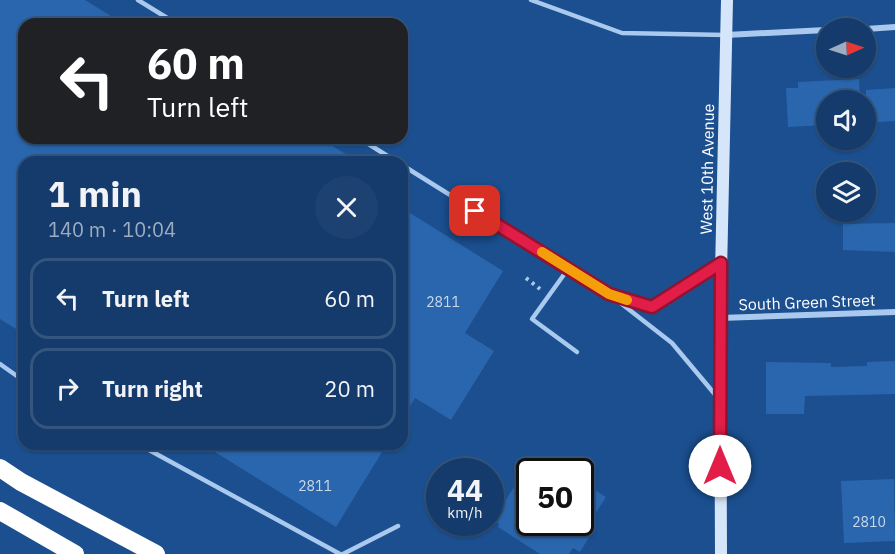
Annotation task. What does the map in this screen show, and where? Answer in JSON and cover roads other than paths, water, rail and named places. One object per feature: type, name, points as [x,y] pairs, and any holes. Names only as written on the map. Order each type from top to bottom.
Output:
[{"type":"highway","points":[[0,468],[21,482],[156,554]]},
{"type":"highway","points":[[0,511],[75,554]]},
{"type":"main road","name":"West 10th Avenue","points":[[721,554],[720,318],[727,0]]},
{"type":"street","points":[[876,28],[895,27]]},
{"type":"street","points":[[726,35],[816,30]]},
{"type":"street","name":"South Green Street","points":[[720,318],[895,312]]},
{"type":"lane","points":[[138,0],[167,18]]},
{"type":"lane","points":[[531,0],[622,33],[726,35]]},
{"type":"lane","points":[[369,144],[388,156]]},
{"type":"lane","points":[[408,169],[609,294],[672,343],[720,400]]},
{"type":"lane","points":[[609,294],[652,307],[721,263]]},
{"type":"lane","points":[[568,269],[532,319],[577,352]]},
{"type":"lane","points":[[0,364],[18,377]]},
{"type":"lane","points":[[149,450],[341,554],[398,526]]}]
